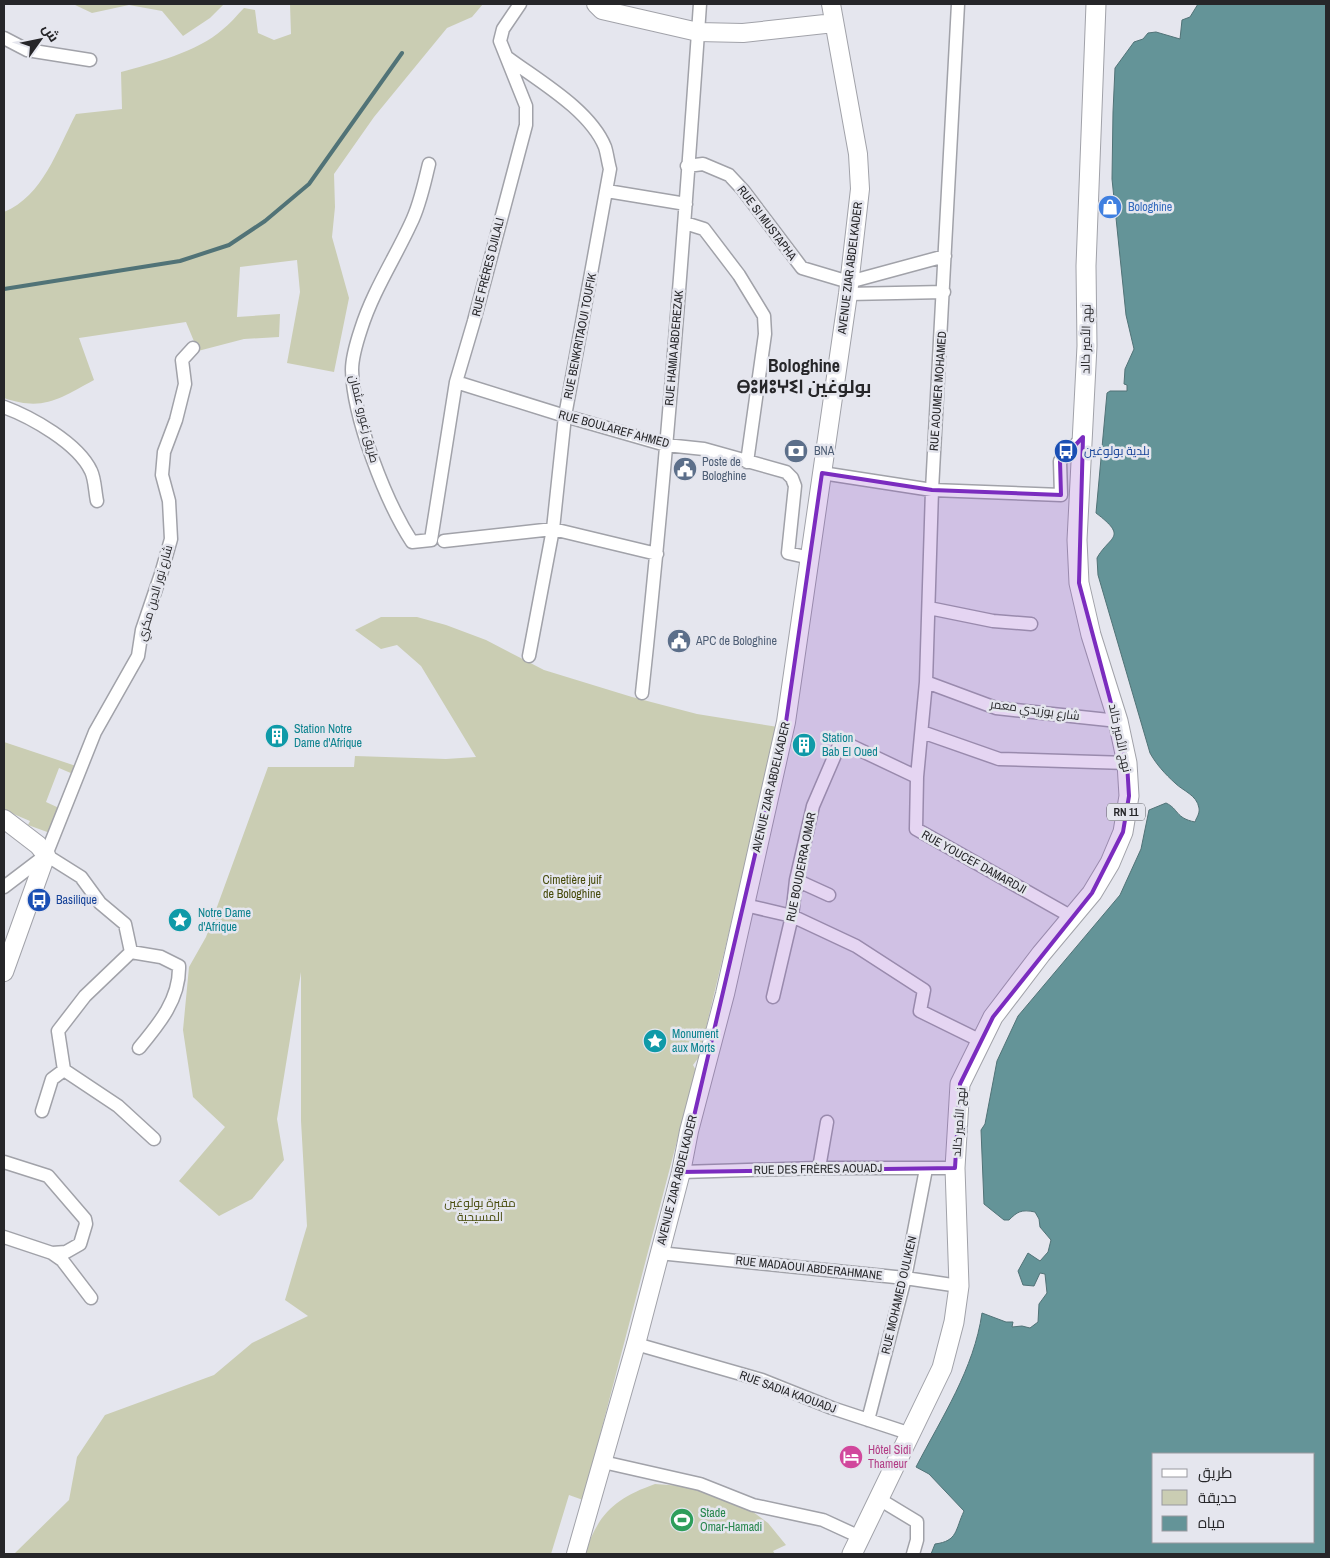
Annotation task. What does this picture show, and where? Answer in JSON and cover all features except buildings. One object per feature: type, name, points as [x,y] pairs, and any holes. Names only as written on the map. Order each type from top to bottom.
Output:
[{"type":"main road","points":[[596,4],[602,10],[698,32],[743,33],[834,23]]},
{"type":"main road","name":"AVENUE ZIAR ABDELKADER","points":[[576,1554],[636,1344],[681,1172],[689,1131],[746,905],[786,722],[848,288],[860,189],[858,154],[831,4]]},
{"type":"main road","name":"نهج الأمير خالد","points":[[852,1554],[942,1368],[954,1322],[960,1286],[955,1168],[960,1084],[993,1017],[1092,893],[1110,864],[1123,832],[1129,796],[1127,763],[1118,721],[1091,635],[1079,583],[1078,540],[1087,346],[1086,266],[1096,4]]},
{"type":"main road","points":[[4,819],[42,850],[4,972]]},
{"type":"street","name":"RUE FRÉRES DJILALI","points":[[437,541],[456,382],[526,125],[526,106],[500,41],[502,29],[520,4]]},
{"type":"street","name":"RUE HAMIA ABDEREZAK","points":[[642,693],[657,554],[686,204],[687,166],[700,4]]},
{"type":"street","name":"RUE AOUMER MOHAMED","points":[[917,777],[926,682],[932,490],[958,4]]},
{"type":"street","points":[[4,38],[27,50],[90,60]]},
{"type":"street","name":"RUE BENKRITAOUI TOUFIK","points":[[508,58],[572,105],[592,127],[604,146],[610,169],[608,191],[565,416],[553,530],[529,656]]},
{"type":"street","name":"طريق زغورو عثمان","points":[[429,164],[412,221],[376,290],[360,330],[352,369],[367,441],[377,471],[401,526],[412,542],[437,541]]},
{"type":"street","name":"RUE SI MUSTAPHA","points":[[687,166],[703,164],[729,175],[743,190],[802,268],[848,288]]},
{"type":"street","points":[[608,191],[686,204]]},
{"type":"street","points":[[684,223],[704,229],[739,275],[764,316],[765,334],[747,462]]},
{"type":"street","points":[[848,288],[945,256]]},
{"type":"street","points":[[848,288],[944,292]]},
{"type":"street","name":"شارع نور الدين مكري","points":[[42,850],[95,732],[138,656],[142,630],[171,539],[169,501],[162,475],[164,452],[176,420],[185,384],[182,360],[193,348]]},
{"type":"street","name":"RUE BOULAREF AHMED","points":[[456,382],[666,445],[704,449],[786,472],[792,478],[795,486],[788,554],[810,558]]},
{"type":"street","points":[[4,407],[22,414],[49,430],[77,453],[91,471],[97,501]]},
{"type":"street","points":[[822,473],[932,490],[1061,494],[1060,461],[1083,437]]},
{"type":"street","points":[[437,541],[553,530],[657,554]]},
{"type":"street","points":[[929,608],[993,621],[1031,624]]},
{"type":"street","name":"شارع بوزيدي معمر","points":[[926,682],[996,708],[1118,721]]},
{"type":"street","points":[[922,732],[999,759],[1127,763]]},
{"type":"street","name":"RUE BOUDERRA OMAR","points":[[773,997],[792,916],[796,880],[813,806],[841,741],[917,777]]},
{"type":"street","name":"RUE YOUCEF DAMARDJI","points":[[917,777],[916,829],[1072,917]]},
{"type":"street","points":[[4,887],[42,850],[81,877],[100,903],[125,924],[131,952]]},
{"type":"street","points":[[796,880],[829,895]]},
{"type":"street","points":[[746,905],[792,916],[856,946],[924,990],[920,1011],[981,1041]]},
{"type":"street","points":[[131,952],[161,957],[179,966],[179,977],[172,1002],[140,1048]]},
{"type":"street","points":[[131,952],[85,996],[58,1031],[64,1070],[118,1106],[154,1139]]},
{"type":"street","points":[[42,1111],[47,1089],[52,1079],[64,1070]]},
{"type":"street","points":[[819,1168],[827,1122]]},
{"type":"street","points":[[4,1162],[48,1176],[85,1219],[86,1224],[80,1244],[66,1252],[52,1253]]},
{"type":"street","name":"RUE DES FRÈRES AOUADJ","points":[[681,1172],[819,1168],[955,1168]]},
{"type":"street","name":"RUE MOHAMED OULIKEN","points":[[868,1420],[904,1278],[926,1169]]},
{"type":"street","points":[[4,1237],[52,1253],[62,1260],[91,1298]]},
{"type":"street","name":"RUE MADAOUI ABDERAHMANE","points":[[659,1253],[904,1278],[960,1286]]},
{"type":"street","name":"RUE SADIA KAOUADJ","points":[[636,1344],[762,1380],[832,1408],[911,1434]]},
{"type":"street","points":[[603,1462],[700,1484],[753,1505],[823,1520],[860,1537]]},
{"type":"street","points":[[879,1499],[917,1522],[917,1540],[914,1554]]},
{"type":"highlighted area","points":[[1083,437],[1079,583],[1127,763],[1129,796],[1123,832],[1092,893],[993,1017],[960,1084],[955,1168],[681,1172],[786,722],[822,473],[932,490],[1061,495],[1060,461]]},
{"type":"green space","points":[[73,4],[224,4],[210,18],[183,36],[162,11],[129,5],[92,13]]},
{"type":"green space","points":[[290,4],[483,4],[472,17],[447,28],[374,117],[334,174],[335,207],[332,237],[349,298],[334,372],[287,363],[300,292],[297,260],[240,267],[237,317],[280,314],[279,337],[244,339],[198,351],[186,322],[79,338],[94,380],[61,397],[41,403],[30,404],[4,398],[4,212],[18,205],[39,183],[55,157],[76,114],[122,109],[121,72],[174,56],[201,44],[225,28],[244,8],[255,10],[258,33],[274,40],[291,34]]},
{"type":"green space","points":[[381,617],[417,617],[446,625],[486,640],[544,670],[632,697],[697,714],[778,727],[699,1057],[693,1065],[698,1074],[688,1099],[583,1500],[569,1495],[551,1554],[14,1554],[69,1500],[77,1457],[105,1415],[214,1375],[252,1343],[308,1316],[285,1300],[307,1226],[301,1121],[301,972],[277,1119],[284,1160],[252,1199],[219,1216],[179,1181],[225,1127],[193,1097],[183,1030],[189,967],[206,937],[268,767],[354,767],[355,756],[446,759],[476,757],[421,666],[397,645],[381,649],[355,630]]},
{"type":"green space","points":[[4,742],[76,766],[73,774],[59,768],[46,802],[59,808],[50,833],[28,825],[30,821],[4,810]]},
{"type":"green space","name":"Stade Omar-Hamadi","points":[[655,1484],[696,1487],[749,1509],[768,1523],[786,1545],[773,1551],[775,1554],[585,1554],[596,1528],[610,1509],[629,1495]]},
{"type":"water","points":[[1198,4],[1326,4],[1326,1554],[931,1554],[935,1544],[942,1543],[952,1537],[964,1511],[929,1474],[916,1467],[956,1392],[972,1354],[982,1313],[1006,1322],[1013,1322],[1012,1327],[1022,1326],[1030,1328],[1038,1322],[1039,1304],[1047,1293],[1045,1274],[1040,1273],[1034,1286],[1023,1285],[1018,1271],[1028,1253],[1040,1261],[1048,1252],[1051,1240],[1040,1227],[1039,1219],[1035,1212],[1023,1211],[1017,1213],[1009,1220],[1004,1220],[984,1204],[981,1130],[985,1124],[997,1061],[1018,1016],[1120,895],[1141,849],[1149,810],[1166,803],[1180,816],[1195,822],[1199,812],[1196,800],[1168,776],[1150,753],[1098,575],[1097,558],[1111,541],[1114,532],[1112,527],[1096,513],[1107,393],[1110,391],[1127,391],[1127,385],[1124,384],[1125,369],[1134,349],[1126,315],[1112,179],[1115,68],[1134,42],[1143,39],[1148,33],[1156,32],[1180,39],[1182,20],[1190,17]]},
{"type":"waterway","points":[[4,289],[180,261],[229,245],[265,221],[309,184],[402,53]]},
{"type":"place","name":"Bologhine","points":[[1110,207]]},
{"type":"place","name":"BNA","points":[[796,451]]},
{"type":"place","name":"بلدية بولوغين","points":[[1066,451]]},
{"type":"place","name":"Poste de Bologhine","points":[[685,469]]},
{"type":"place","name":"APC de Bologhine","points":[[679,641]]},
{"type":"place","name":"Station Notre Dame d'Afrique","points":[[277,736]]},
{"type":"place","name":"Station Bab El Oued","points":[[804,745]]},
{"type":"place","name":"Basilique","points":[[39,900]]},
{"type":"place","name":"Notre Dame d'Afrique","points":[[180,920]]},
{"type":"place","name":"Monument aux Morts","points":[[655,1041]]},
{"type":"place","name":"Hôtel Sidi Thameur","points":[[851,1457]]},
{"type":"place","name":"Stade Omar-Hamadi","points":[[682,1520]]},
{"type":"district","name":"Bologhine ⴱⵓⵍⵓⵖⵉⵏ بولوغين","points":[[804,375]]},
{"type":"park label","name":"Cimetière juif de Bologhine","points":[[572,887]]},
{"type":"park label","name":"مقبرة بولوغين المسيحية","points":[[480,1210]]}]
